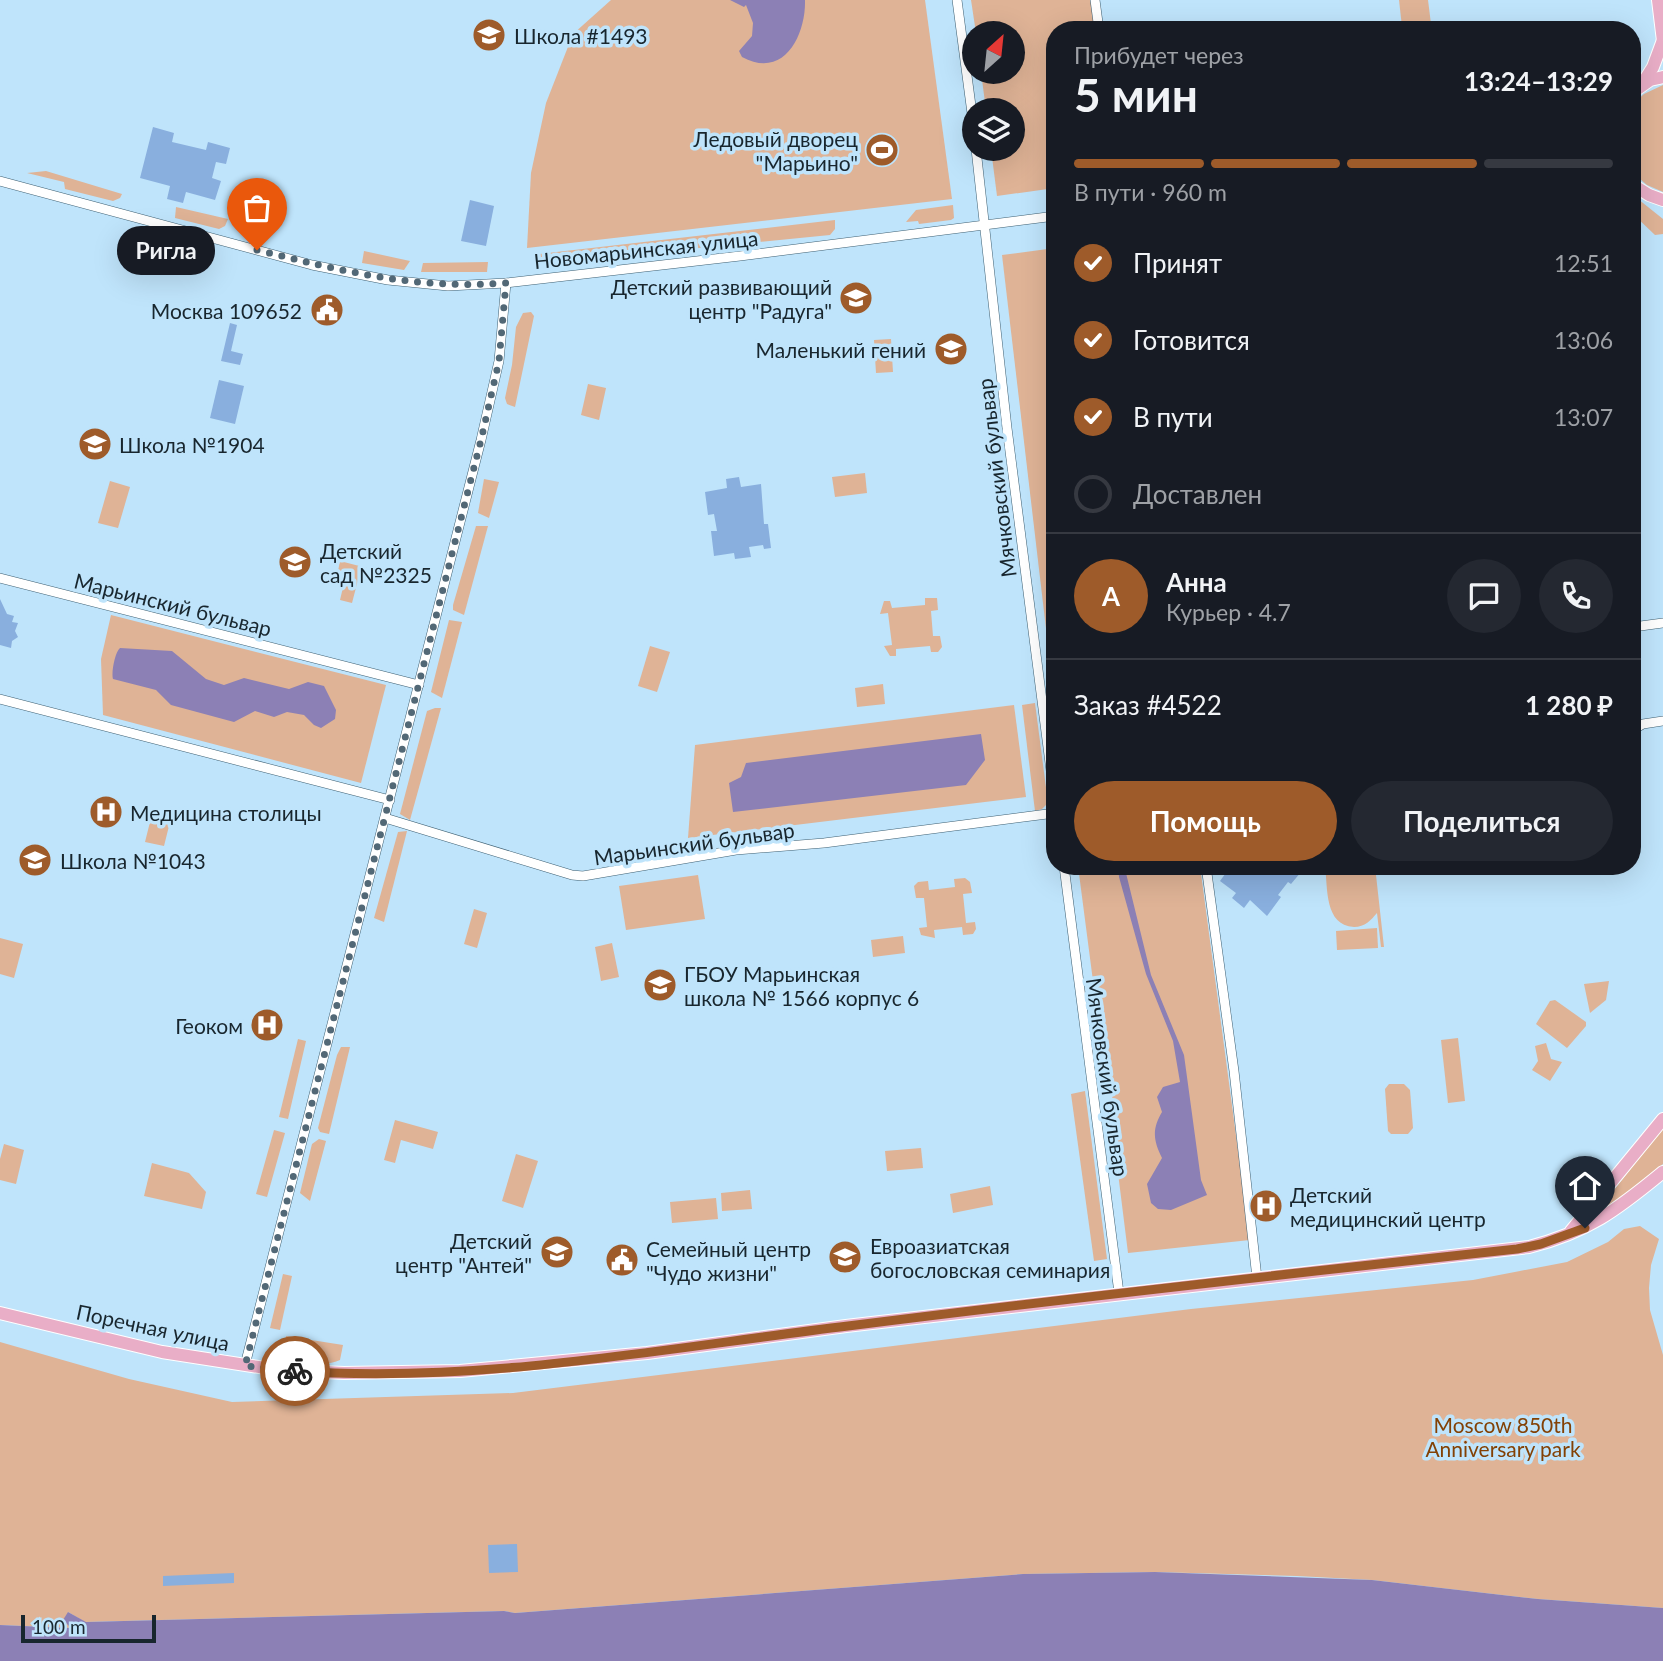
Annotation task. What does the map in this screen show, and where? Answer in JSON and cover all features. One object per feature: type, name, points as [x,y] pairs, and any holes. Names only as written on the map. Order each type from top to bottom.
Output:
[{"type":"main road","points":[[1641,84],[1653,67],[1663,41],[1658,0]]},
{"type":"main road","points":[[1641,87],[1663,77]]},
{"type":"main road","points":[[1641,190],[1661,201]]},
{"type":"main road","name":"Поречная улица","points":[[1552,1241],[1580,1223],[1663,1119]]},
{"type":"main road","name":"Поречная улица","points":[[0,1313],[162,1352],[245,1366],[316,1373],[460,1371],[647,1353],[1119,1293],[1517,1249],[1552,1241],[1602,1220],[1663,1172]]},
{"type":"street","points":[[957,0],[970,98]]},
{"type":"street","points":[[1095,0],[1098,21]]},
{"type":"street","name":"Мячковский бульвар","points":[[978,161],[1007,428],[1046,735]]},
{"type":"street","name":"Новомарьинская улица","points":[[0,181],[312,265],[409,283],[469,286],[1046,217]]},
{"type":"street","points":[[245,1366],[490,404],[499,361],[506,283]]},
{"type":"street","name":"Марьинский бульвар","points":[[0,578],[419,685]]},
{"type":"street","points":[[1641,626],[1663,623]]},
{"type":"street","points":[[0,699],[390,800]]},
{"type":"street","points":[[1042,705],[1046,704]]},
{"type":"street","points":[[1641,725],[1663,721]]},
{"type":"street","name":"Марьинский бульвар","points":[[385,818],[572,875],[583,876],[736,850],[824,843],[1046,814]]},
{"type":"street","name":"Мячковский бульвар","points":[[1065,875],[1119,1293]]},
{"type":"street","points":[[1207,875],[1234,1071],[1257,1278]]},
{"type":"green space","points":[[611,0],[925,0],[952,199],[527,248],[531,173],[546,103],[573,34]]},
{"type":"green space","points":[[971,0],[1091,0],[1094,21],[1046,21],[1046,189],[997,196],[993,161],[1025,161],[1025,98],[984,98],[983,84],[1026,84],[1026,21],[974,21]]},
{"type":"green space","points":[[1399,0],[1428,0],[1431,21],[1401,21]]},
{"type":"green space","points":[[1663,85],[1663,192],[1641,180],[1641,97]]},
{"type":"green space","points":[[46,171],[122,194],[113,201],[65,189],[64,182],[27,173]]},
{"type":"green space","points":[[1641,201],[1663,219],[1663,234],[1655,235],[1641,222]]},
{"type":"green space","points":[[953,205],[954,218],[951,220],[919,224],[918,221],[906,222],[916,210]]},
{"type":"green space","points":[[176,207],[228,219],[225,226],[219,229],[175,218]]},
{"type":"green space","points":[[835,220],[835,229],[830,235],[540,264],[539,254]]},
{"type":"green space","points":[[1046,249],[1046,629],[1002,255]]},
{"type":"green space","points":[[364,251],[410,261],[404,270],[362,263]]},
{"type":"green space","points":[[488,262],[487,272],[421,272],[423,263]]},
{"type":"green space","points":[[531,312],[534,316],[515,407],[507,404],[505,398],[516,327],[523,313]]},
{"type":"green space","points":[[891,339],[893,372],[876,373],[874,340]]},
{"type":"green space","points":[[588,384],[606,388],[599,420],[581,415]]},
{"type":"green space","points":[[865,473],[867,493],[835,497],[832,477]]},
{"type":"green space","points":[[484,479],[499,482],[489,518],[478,513]]},
{"type":"green space","points":[[110,481],[130,487],[118,528],[98,523]]},
{"type":"green space","points":[[476,526],[488,526],[464,615],[453,610],[453,605]]},
{"type":"green space","points":[[340,561],[367,568],[363,581],[358,580],[352,603],[340,600],[345,579],[337,576]]},
{"type":"green space","points":[[925,598],[937,598],[938,610],[931,611],[933,636],[940,636],[942,647],[938,652],[931,652],[930,646],[896,649],[896,656],[890,656],[884,646],[892,645],[888,613],[880,614],[884,601],[890,601],[892,608],[925,605]]},
{"type":"green space","points":[[111,615],[386,685],[361,783],[103,715],[101,659]]},
{"type":"green space","points":[[449,620],[462,622],[442,698],[431,692]]},
{"type":"green space","points":[[650,646],[670,652],[657,692],[638,686]]},
{"type":"green space","points":[[883,684],[885,704],[857,707],[855,688]]},
{"type":"green space","points":[[1035,703],[1046,788],[1046,805],[1035,811],[1022,705]]},
{"type":"green space","points":[[1014,705],[1026,797],[688,838],[695,745]]},
{"type":"green space","points":[[441,708],[410,820],[400,814],[427,711]]},
{"type":"green space","points":[[153,810],[172,814],[164,846],[145,842]]},
{"type":"green space","points":[[407,831],[384,922],[374,918],[398,832]]},
{"type":"green space","points":[[698,875],[705,919],[626,930],[619,886]]},
{"type":"green space","points":[[1079,875],[1201,875],[1250,1240],[1128,1253],[1110,1109],[1113,1094],[1105,1073]]},
{"type":"green space","points":[[1326,875],[1376,875],[1384,947],[1381,947],[1377,913],[1361,926],[1344,925],[1332,913]]},
{"type":"green space","points":[[965,878],[970,882],[972,893],[963,894],[966,923],[975,922],[976,929],[973,934],[963,935],[962,927],[934,930],[935,938],[921,935],[919,928],[927,927],[924,898],[916,898],[914,886],[918,882],[928,881],[929,890],[955,887],[954,879]]},
{"type":"green space","points":[[474,909],[487,913],[477,948],[464,944]]},
{"type":"green space","points":[[1377,928],[1378,948],[1337,950],[1336,931]]},
{"type":"green space","points":[[903,936],[905,953],[873,957],[871,940]]},
{"type":"green space","points":[[0,938],[23,944],[14,978],[0,974]]},
{"type":"green space","points":[[612,943],[619,977],[601,981],[595,947]]},
{"type":"green space","points":[[1609,981],[1606,1000],[1590,1013],[1584,984]]},
{"type":"green space","points":[[1555,1000],[1586,1022],[1586,1026],[1567,1048],[1536,1024],[1550,1001]]},
{"type":"green space","points":[[1458,1038],[1465,1101],[1448,1103],[1441,1040]]},
{"type":"green space","points":[[298,1039],[306,1041],[288,1119],[279,1117]]},
{"type":"green space","points":[[1546,1043],[1551,1059],[1562,1062],[1550,1081],[1532,1070],[1538,1061],[1535,1046]]},
{"type":"green space","points":[[341,1047],[350,1047],[329,1134],[320,1132],[318,1128]]},
{"type":"green space","points":[[1389,1084],[1404,1084],[1410,1090],[1413,1128],[1408,1134],[1391,1134],[1388,1131],[1385,1089]]},
{"type":"green space","points":[[1085,1091],[1107,1259],[1094,1261],[1071,1094]]},
{"type":"green space","points":[[395,1120],[438,1132],[433,1149],[401,1140],[395,1163],[384,1160]]},
{"type":"green space","points":[[1663,1128],[1663,1164],[1613,1205],[1605,1206],[1606,1200]]},
{"type":"green space","points":[[274,1130],[285,1133],[267,1197],[256,1194]]},
{"type":"green space","points":[[319,1139],[326,1141],[310,1201],[300,1193],[312,1144]]},
{"type":"green space","points":[[4,1144],[24,1150],[16,1184],[0,1180],[0,1159]]},
{"type":"green space","points":[[921,1148],[923,1168],[887,1171],[885,1151]]},
{"type":"green space","points":[[516,1154],[538,1161],[523,1208],[502,1201]]},
{"type":"green space","points":[[152,1163],[189,1173],[206,1192],[202,1209],[144,1196]]},
{"type":"green space","points":[[990,1186],[993,1205],[953,1213],[950,1194]]},
{"type":"green space","points":[[750,1190],[752,1209],[722,1211],[721,1193]]},
{"type":"green space","points":[[716,1198],[718,1219],[672,1223],[670,1202]]},
{"type":"green space","name":"Moscow 850th Anniversary park","points":[[1640,1226],[1659,1239],[1651,1265],[1649,1288],[1650,1310],[1663,1355],[1663,1608],[1538,1599],[1372,1580],[1155,1572],[1023,1574],[515,1613],[504,1611],[85,1622],[68,1612],[72,1628],[0,1625],[0,1342],[129,1379],[232,1402],[513,1393],[1191,1309],[1473,1280],[1567,1262],[1608,1242],[1624,1229]]},
{"type":"green space","points":[[283,1274],[292,1276],[280,1330],[270,1328]]},
{"type":"green space","points":[[286,1336],[343,1345],[340,1360],[320,1363],[284,1358]]},
{"type":"shaded area","points":[[730,0],[805,0],[801,27],[790,50],[770,63],[757,63],[742,57],[739,51],[752,36],[753,23],[746,5],[744,7]]},
{"type":"shaded area","points":[[120,648],[172,651],[206,679],[224,685],[244,678],[289,689],[308,682],[324,686],[336,710],[335,719],[321,728],[304,715],[287,712],[274,717],[255,711],[234,722],[171,705],[156,690],[113,679],[114,663]]},
{"type":"shaded area","points":[[981,734],[985,760],[966,785],[733,812],[729,783],[741,777],[746,763]]},
{"type":"shaded area","points":[[1126,875],[1151,975],[1184,1055],[1201,1180],[1207,1195],[1171,1210],[1158,1209],[1151,1203],[1147,1184],[1162,1158],[1155,1135],[1162,1112],[1157,1097],[1163,1087],[1180,1082],[1173,1041],[1146,974],[1119,877]]},
{"type":"shaded area","points":[[1155,1572],[1372,1580],[1538,1599],[1663,1608],[1663,1661],[0,1661],[0,1625],[71,1628],[63,1620],[68,1612],[86,1622],[504,1611],[515,1613],[1023,1574]]},
{"type":"building","points":[[153,127],[174,133],[172,142],[206,150],[208,142],[230,148],[226,164],[216,162],[212,178],[221,181],[215,200],[186,192],[183,203],[167,199],[170,186],[140,178]]},
{"type":"building","points":[[470,200],[494,206],[486,246],[461,241]]},
{"type":"building","points":[[230,323],[237,325],[231,351],[243,354],[240,365],[221,361]]},
{"type":"building","points":[[219,380],[244,386],[235,424],[210,418]]},
{"type":"building","points":[[739,477],[741,487],[761,484],[764,524],[768,524],[771,548],[764,549],[763,545],[749,547],[751,557],[735,559],[734,553],[714,556],[711,531],[717,531],[714,514],[708,515],[705,492],[727,488],[726,479]]},
{"type":"building","points":[[0,599],[7,614],[14,616],[12,622],[18,623],[15,631],[18,637],[12,641],[11,648],[0,645]]},
{"type":"building","points":[[1224,875],[1298,875],[1291,884],[1288,882],[1278,895],[1281,897],[1267,916],[1250,900],[1244,908],[1232,898],[1236,893],[1220,881]]},
{"type":"building","points":[[517,1544],[518,1572],[489,1573],[488,1545]]},
{"type":"building","points":[[234,1573],[234,1583],[163,1586],[163,1576]]},
{"type":"way so far","points":[[257,250],[312,265],[409,283],[448,286],[506,283],[499,361],[490,404],[245,1366],[295,1371]]},
{"type":"place","name":"Школа #1493","points":[[489,35]]},
{"type":"place","name":"Ледовый дворец \"Марьино\"","points":[[882,150]]},
{"type":"place","name":"Ригла","points":[[257,250]]},
{"type":"place","name":"Детский развивающий центр \"Радуга\"","points":[[856,298]]},
{"type":"place","name":"Москва 109652","points":[[327,310]]},
{"type":"place","name":"Маленький гений","points":[[951,349]]},
{"type":"place","name":"Школа №1904","points":[[95,444]]},
{"type":"place","name":"Детский сад №2325","points":[[295,562]]},
{"type":"place","name":"Медицина столицы","points":[[106,812]]},
{"type":"place","name":"Школа №1043","points":[[35,860]]},
{"type":"place","name":"ГБОУ Марьинская школа № 1566 корпус 6","points":[[660,985]]},
{"type":"place","name":"Геоком","points":[[267,1025]]},
{"type":"place","name":"Детский медицинский центр","points":[[1266,1206]]},
{"type":"place","name":"Детский центр \"Антей\"","points":[[557,1252]]},
{"type":"place","name":"Евроазиатская богословская семинария","points":[[845,1257]]},
{"type":"place","name":"Семейный центр \"Чудо жизни\"","points":[[622,1260]]},
{"type":"route","points":[[295,1371],[460,1371],[647,1353],[1105,1295],[1517,1249],[1568,1236],[1585,1228]]}]
